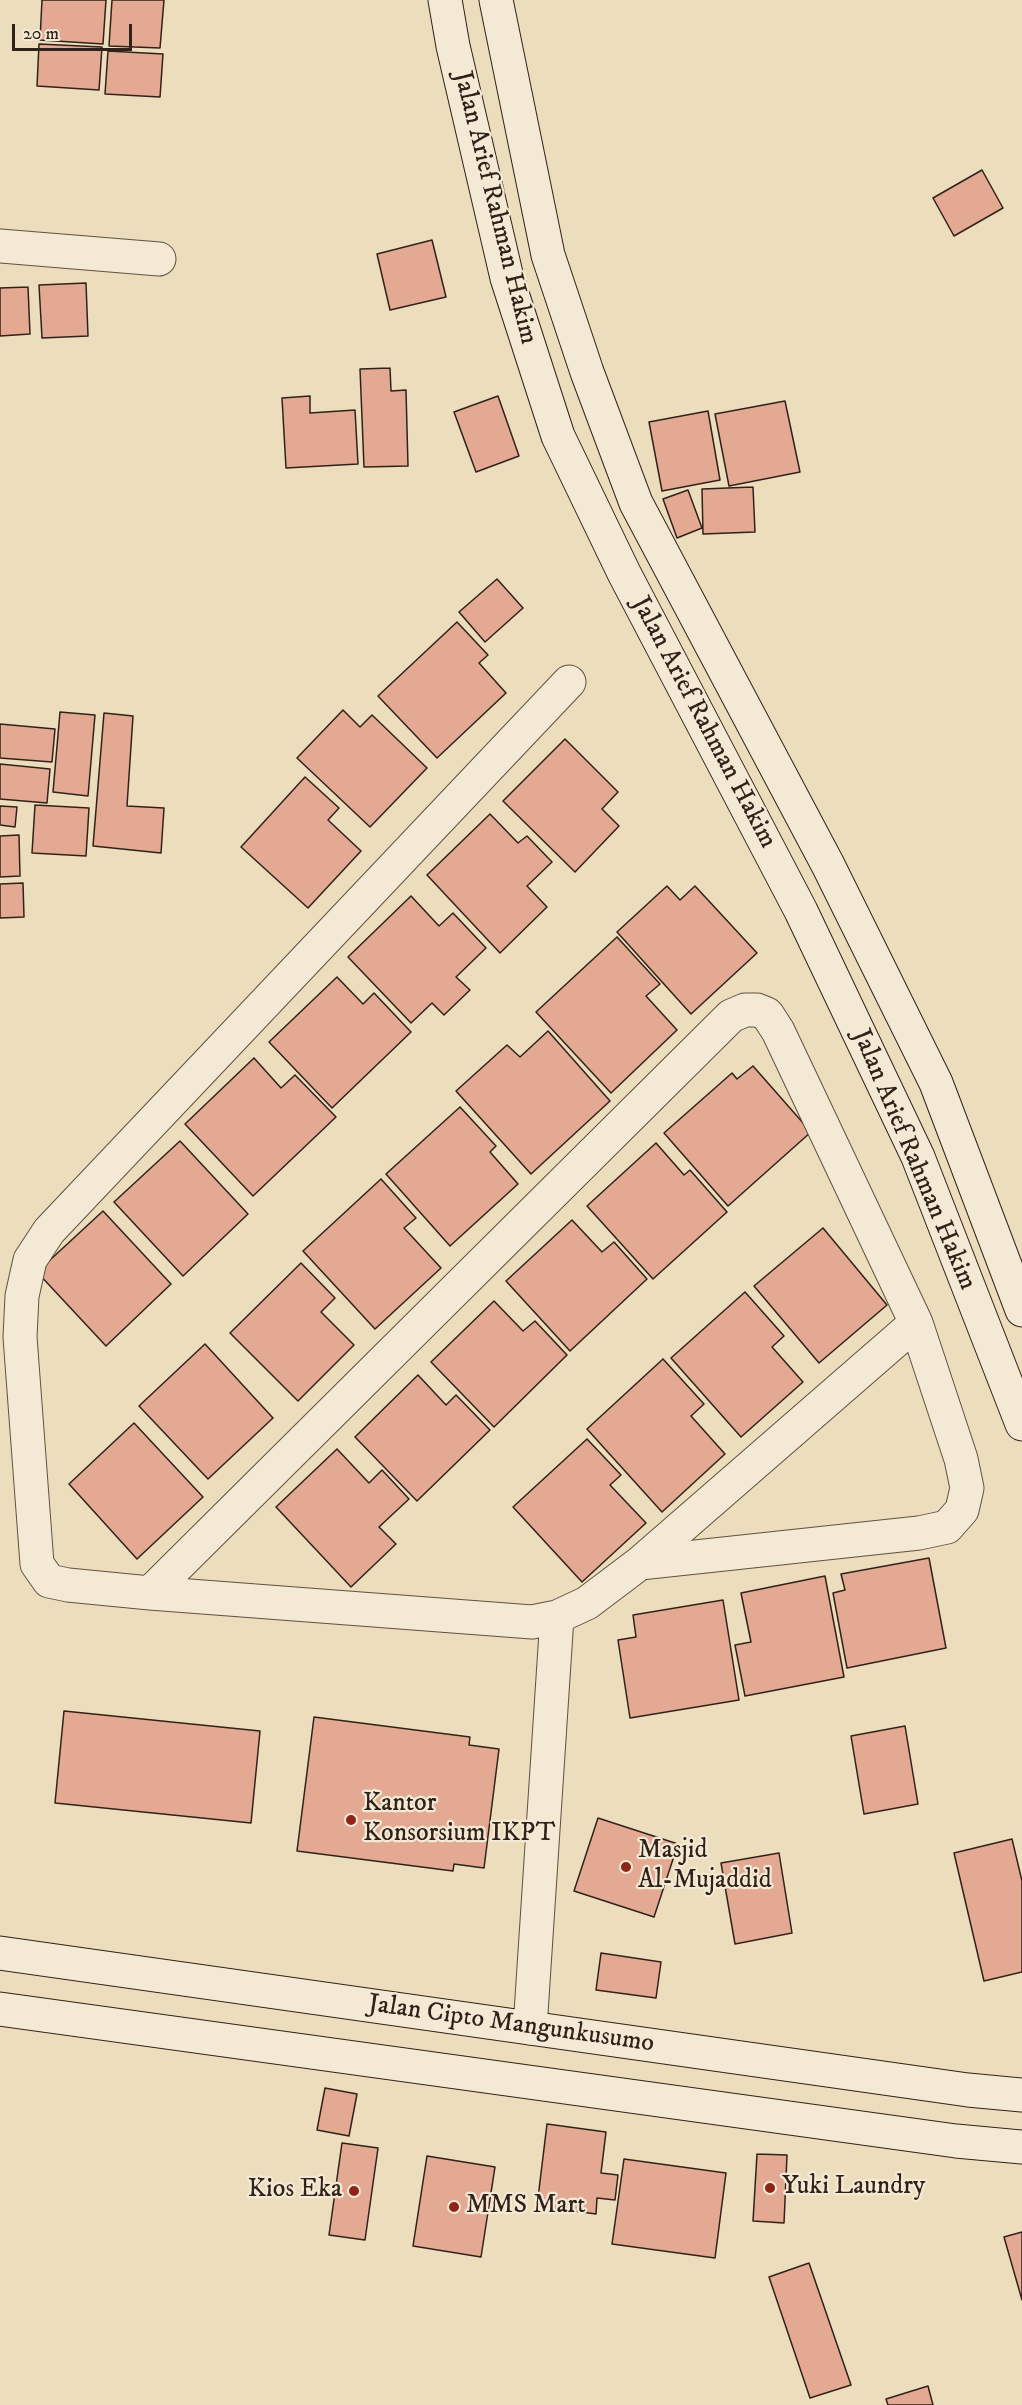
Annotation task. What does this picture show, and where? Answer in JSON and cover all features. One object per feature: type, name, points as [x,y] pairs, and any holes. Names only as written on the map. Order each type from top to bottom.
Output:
[{"type":"street","name":"Jalan Arief Rahman Hakim","points":[[445,0],[453,46],[507,278],[558,436],[624,573],[801,911],[918,1157],[1022,1424]]},
{"type":"street","name":"Jalan Arief Rahman Hakim","points":[[496,0],[548,255],[587,372],[636,503],[828,865],[936,1083],[1022,1310]]},
{"type":"street","points":[[0,246],[159,259]]},
{"type":"street","points":[[569,682],[57,1222],[30,1260],[22,1296],[20,1337],[33,1539],[37,1564],[49,1581],[150,1593],[532,1622],[557,1617],[587,1603],[640,1563],[916,1323]]},
{"type":"street","points":[[150,1593],[731,1016],[745,1010],[757,1010],[767,1014],[778,1030],[916,1323],[961,1459],[966,1488],[962,1510],[947,1527],[919,1533],[640,1563]]},
{"type":"street","points":[[531,2028],[557,1617]]},
{"type":"street","name":"Jalan Cipto Mangunkusumo","points":[[0,1953],[968,2090],[1022,2095]]},
{"type":"street","name":"Jalan Cipto Mangunkusumo","points":[[0,2009],[956,2141],[1022,2147]]},
{"type":"building","points":[[42,0],[106,0],[103,44],[40,40]]},
{"type":"building","points":[[112,0],[164,0],[160,48],[109,46]]},
{"type":"building","points":[[39,44],[102,47],[99,90],[37,86]]},
{"type":"building","points":[[108,51],[163,54],[160,97],[105,94]]},
{"type":"building","points":[[982,170],[1003,208],[954,236],[933,198]]},
{"type":"building","points":[[432,240],[446,297],[390,310],[377,254]]},
{"type":"building","points":[[86,283],[88,336],[42,338],[39,285]]},
{"type":"building","points":[[28,287],[30,334],[0,336],[0,288]]},
{"type":"building","points":[[390,368],[391,391],[406,390],[408,466],[364,467],[360,369]]},
{"type":"building","points":[[310,396],[310,413],[355,410],[358,464],[286,468],[282,398]]},
{"type":"building","points":[[498,396],[519,456],[476,472],[454,412]]},
{"type":"building","points":[[785,401],[800,472],[729,486],[715,414]]},
{"type":"building","points":[[708,411],[720,480],[662,491],[649,422]]},
{"type":"building","points":[[753,487],[755,532],[703,534],[702,489]]},
{"type":"building","points":[[688,490],[702,528],[677,538],[663,499]]},
{"type":"building","points":[[497,579],[523,608],[485,642],[459,612]]},
{"type":"building","points":[[457,622],[488,655],[479,663],[506,693],[437,758],[378,696]]},
{"type":"building","points":[[343,710],[360,727],[372,715],[427,768],[370,827],[297,758]]},
{"type":"building","points":[[60,712],[95,715],[88,796],[53,792]]},
{"type":"building","points":[[104,713],[133,716],[127,806],[164,808],[161,853],[93,846]]},
{"type":"building","points":[[0,724],[55,729],[52,762],[0,758]]},
{"type":"building","points":[[565,739],[618,792],[602,809],[619,826],[575,872],[503,801]]},
{"type":"building","points":[[0,764],[50,769],[47,803],[0,799]]},
{"type":"building","points":[[305,777],[339,808],[328,820],[361,851],[308,908],[241,847]]},
{"type":"building","points":[[35,805],[89,808],[86,856],[32,853]]},
{"type":"building","points":[[0,806],[17,807],[15,827],[0,825]]},
{"type":"building","points":[[490,814],[518,843],[527,836],[552,862],[527,886],[547,907],[500,953],[427,875]]},
{"type":"building","points":[[19,835],[20,876],[0,877],[0,836]]},
{"type":"building","points":[[23,883],[24,917],[0,918],[0,884]]},
{"type":"building","points":[[667,886],[680,900],[695,886],[757,953],[691,1014],[617,932]]},
{"type":"building","points":[[411,896],[439,926],[453,913],[486,948],[456,977],[470,990],[444,1015],[432,1003],[411,1023],[348,957]]},
{"type":"building","points":[[617,937],[660,984],[646,996],[677,1030],[611,1093],[536,1012]]},
{"type":"building","points":[[337,977],[363,1004],[374,993],[411,1032],[332,1108],[269,1042]]},
{"type":"building","points":[[548,1031],[610,1101],[531,1174],[456,1091],[507,1045],[520,1057]]},
{"type":"building","points":[[254,1058],[281,1088],[295,1075],[336,1117],[253,1196],[185,1124]]},
{"type":"building","points":[[753,1066],[811,1132],[728,1206],[664,1133],[732,1073],[737,1079]]},
{"type":"building","points":[[460,1107],[496,1146],[490,1152],[518,1184],[450,1246],[386,1174]]},
{"type":"building","points":[[180,1141],[248,1214],[183,1276],[114,1202]]},
{"type":"building","points":[[656,1143],[684,1175],[690,1170],[727,1212],[653,1279],[587,1206]]},
{"type":"building","points":[[381,1179],[416,1218],[404,1228],[441,1268],[375,1329],[303,1251]]},
{"type":"building","points":[[103,1211],[171,1284],[106,1346],[37,1272]]},
{"type":"building","points":[[572,1220],[602,1252],[614,1242],[647,1279],[570,1351],[506,1281]]},
{"type":"building","points":[[823,1228],[887,1305],[819,1363],[754,1286]]},
{"type":"building","points":[[301,1263],[335,1298],[321,1312],[354,1345],[298,1401],[230,1333]]},
{"type":"building","points":[[745,1292],[784,1336],[772,1347],[803,1382],[741,1437],[671,1358]]},
{"type":"building","points":[[494,1301],[523,1331],[535,1321],[567,1355],[494,1427],[431,1362]]},
{"type":"building","points":[[205,1344],[273,1418],[208,1479],[139,1406]]},
{"type":"building","points":[[663,1359],[704,1404],[691,1416],[725,1454],[662,1512],[587,1429]]},
{"type":"building","points":[[418,1375],[446,1405],[456,1395],[490,1430],[417,1501],[355,1437]]},
{"type":"building","points":[[134,1423],[203,1497],[137,1559],[69,1484]]},
{"type":"building","points":[[587,1439],[621,1475],[610,1485],[646,1523],[582,1582],[513,1507]]},
{"type":"building","points":[[337,1449],[369,1483],[382,1470],[409,1499],[379,1527],[396,1544],[351,1587],[276,1507]]},
{"type":"building","points":[[929,1558],[946,1648],[847,1668],[833,1593],[845,1590],[841,1574]]},
{"type":"building","points":[[825,1576],[844,1677],[745,1696],[735,1645],[751,1642],[741,1593]]},
{"type":"building","points":[[723,1600],[739,1700],[630,1718],[618,1640],[636,1637],[633,1615]]},
{"type":"building","points":[[64,1711],[260,1731],[251,1823],[55,1803]]},
{"type":"building","points":[[314,1717],[470,1737],[469,1745],[499,1749],[484,1868],[454,1864],[453,1871],[297,1851]]},
{"type":"building","points":[[905,1726],[918,1804],[864,1814],[851,1736]]},
{"type":"building","name":"Masjid Al-Mujaddid","points":[[598,1818],[678,1844],[654,1917],[574,1891]]},
{"type":"building","points":[[1012,1839],[1022,1881],[1022,1972],[984,1981],[954,1853]]},
{"type":"building","points":[[779,1853],[792,1933],[735,1944],[721,1863]]},
{"type":"building","points":[[601,1953],[661,1962],[656,1998],[596,1990]]},
{"type":"building","points":[[325,2088],[357,2094],[349,2136],[317,2130]]},
{"type":"building","points":[[547,2124],[606,2132],[601,2173],[618,2175],[615,2200],[597,2198],[596,2214],[537,2206]]},
{"type":"building","name":"Kios Eka","points":[[342,2143],[378,2148],[365,2240],[329,2235]]},
{"type":"building","name":"Yuki Laundry","points":[[757,2154],[787,2155],[784,2223],[753,2221]]},
{"type":"building","name":"MMS Mart","points":[[427,2156],[495,2167],[481,2257],[413,2246]]},
{"type":"building","points":[[624,2159],[726,2173],[715,2258],[612,2244]]},
{"type":"building","points":[[1022,2232],[1022,2300],[1004,2237]]},
{"type":"building","points":[[809,2263],[851,2385],[810,2398],[769,2277]]},
{"type":"building","points":[[928,2386],[933,2405],[888,2405],[886,2399]]},
{"type":"place","name":"Kantor Konsorsium IKPT","points":[[351,1820]]},
{"type":"place","name":"Masjid Al-Mujaddid","points":[[626,1867]]},
{"type":"place","name":"Yuki Laundry","points":[[770,2188]]},
{"type":"place","name":"Kios Eka","points":[[354,2191]]},
{"type":"place","name":"MMS Mart","points":[[454,2207]]}]
